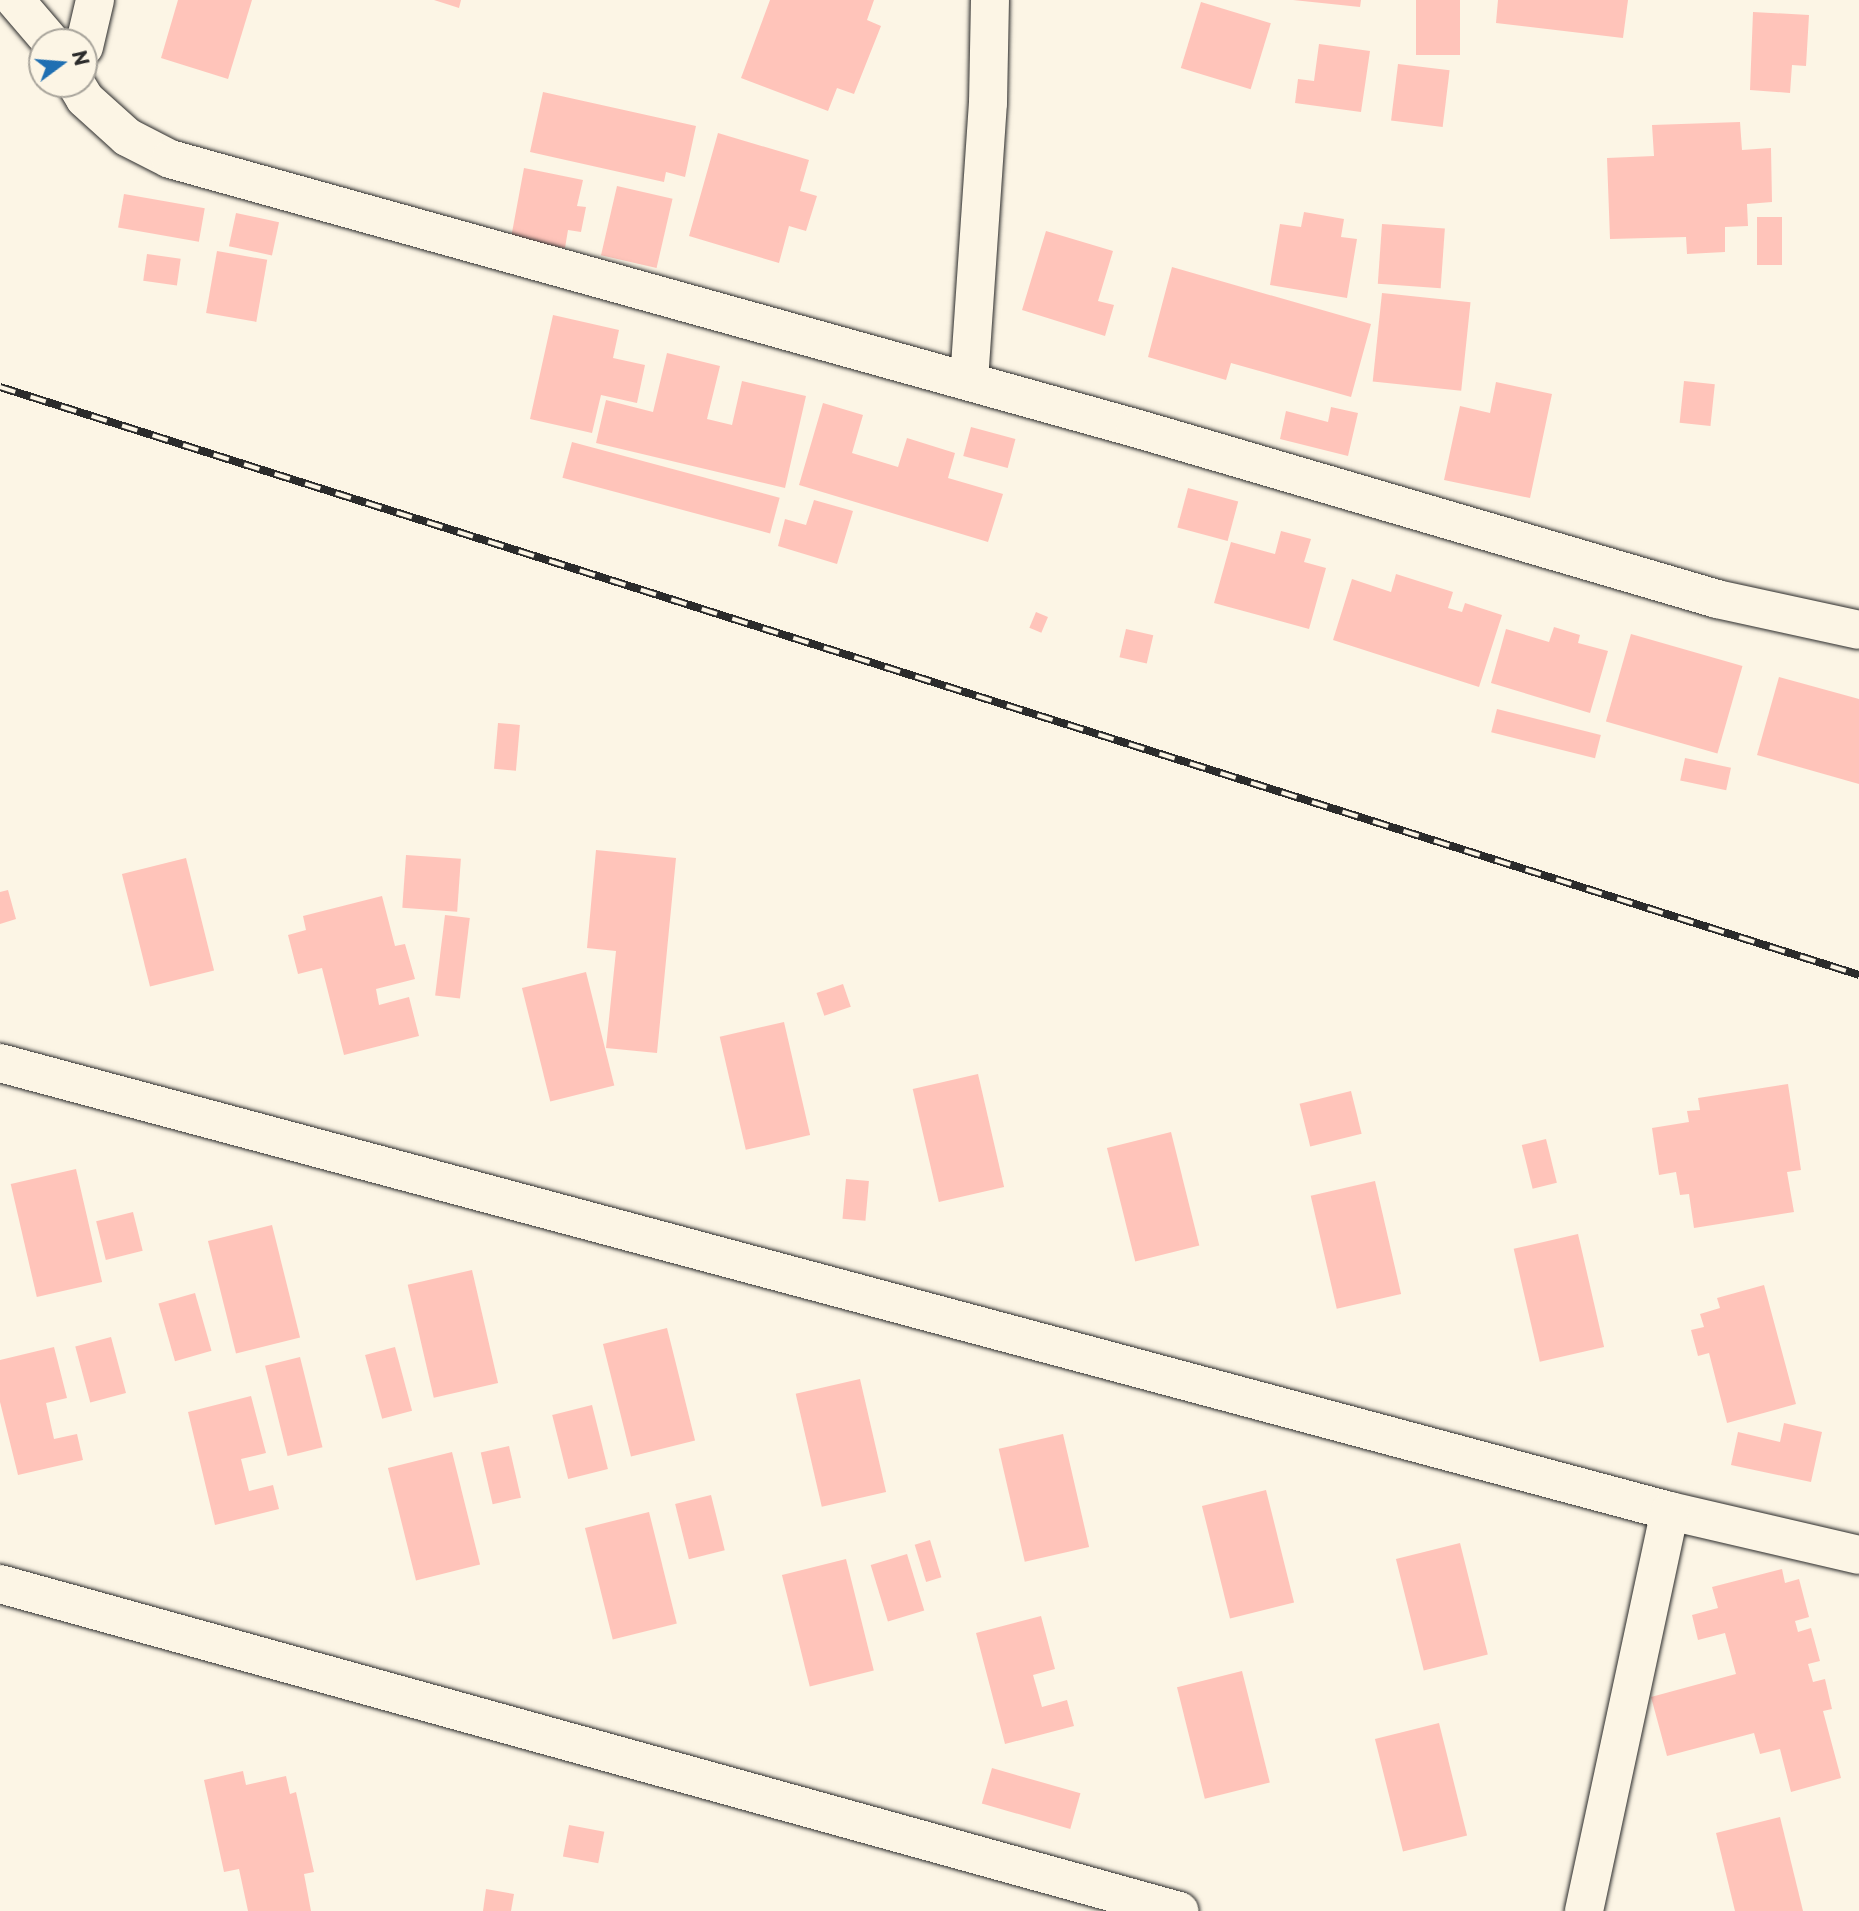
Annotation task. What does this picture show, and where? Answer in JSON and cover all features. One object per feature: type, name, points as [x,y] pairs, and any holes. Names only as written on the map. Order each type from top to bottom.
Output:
[{"type":"street","points":[[15,0],[39,28]]},
{"type":"street","points":[[88,28],[95,0]]},
{"type":"street","points":[[969,381],[988,103],[990,0]]},
{"type":"street","points":[[84,98],[127,137],[170,159],[969,381],[1717,599],[1859,630]]},
{"type":"street","points":[[0,1063],[1670,1511],[1859,1555]]},
{"type":"street","points":[[1584,1911],[1670,1511]]},
{"type":"street","points":[[0,1584],[1179,1911]]},
{"type":"building","points":[[178,0],[252,0],[228,79],[161,58]]},
{"type":"building","points":[[434,0],[461,0],[459,8]]},
{"type":"building","points":[[770,0],[874,0],[867,20],[881,26],[854,94],[837,88],[828,111],[741,78]]},
{"type":"building","points":[[1293,0],[1361,0],[1360,7]]},
{"type":"building","points":[[1416,0],[1460,0],[1460,55],[1416,55]]},
{"type":"building","points":[[1498,0],[1628,0],[1623,38],[1496,23]]},
{"type":"building","points":[[1201,2],[1271,23],[1251,89],[1181,68]]},
{"type":"building","points":[[1753,12],[1809,15],[1806,66],[1792,65],[1790,93],[1750,90]]},
{"type":"building","points":[[1319,44],[1370,51],[1361,112],[1295,103],[1298,79],[1314,81]]},
{"type":"building","points":[[1398,64],[1450,70],[1443,127],[1391,121]]},
{"type":"building","points":[[543,92],[696,126],[685,177],[666,172],[664,182],[530,152]]},
{"type":"building","points":[[1740,122],[1742,150],[1771,148],[1772,202],[1747,204],[1748,226],[1725,227],[1725,252],[1687,254],[1686,237],[1610,239],[1607,158],[1654,156],[1652,125]]},
{"type":"building","points":[[718,133],[809,160],[800,191],[817,196],[806,231],[789,226],[779,263],[689,236]]},
{"type":"building","points":[[524,168],[583,180],[577,206],[586,207],[581,232],[568,230],[565,248],[511,238]]},
{"type":"building","points":[[617,186],[673,199],[657,268],[601,255]]},
{"type":"building","points":[[124,194],[205,208],[199,242],[118,227]]},
{"type":"building","points":[[1304,212],[1344,219],[1341,237],[1357,239],[1347,298],[1270,285],[1280,224],[1301,227]]},
{"type":"building","points":[[236,213],[279,222],[272,255],[229,246]]},
{"type":"building","points":[[1757,217],[1782,217],[1782,265],[1757,265]]},
{"type":"building","points":[[1382,224],[1445,228],[1441,288],[1378,284]]},
{"type":"building","points":[[1046,231],[1113,251],[1098,301],[1114,305],[1105,336],[1022,310]]},
{"type":"building","points":[[217,251],[267,260],[256,322],[206,313]]},
{"type":"building","points":[[147,254],[181,259],[177,285],[143,281]]},
{"type":"building","points":[[1172,267],[1371,324],[1351,397],[1231,363],[1226,380],[1148,357]]},
{"type":"building","points":[[1382,293],[1471,302],[1461,391],[1373,382]]},
{"type":"building","points":[[553,315],[619,330],[613,358],[645,365],[637,403],[601,395],[592,433],[530,419]]},
{"type":"building","points":[[667,353],[720,366],[707,419],[732,425],[742,381],[806,396],[785,488],[596,443],[606,400],[653,412]]},
{"type":"building","points":[[1684,381],[1715,384],[1710,426],[1680,423]]},
{"type":"building","points":[[1496,382],[1552,394],[1530,498],[1444,480],[1460,406],[1490,413]]},
{"type":"building","points":[[823,403],[863,415],[852,453],[898,467],[907,438],[955,453],[948,478],[1003,494],[988,542],[799,485]]},
{"type":"building","points":[[1331,407],[1358,413],[1348,456],[1280,439],[1286,411],[1328,422]]},
{"type":"building","points":[[971,427],[1015,439],[1008,468],[963,456]]},
{"type":"building","points":[[572,442],[780,498],[770,533],[562,478]]},
{"type":"building","points":[[1188,488],[1238,501],[1228,541],[1177,528]]},
{"type":"building","points":[[814,500],[853,511],[837,564],[778,546],[785,519],[806,525]]},
{"type":"building","points":[[1281,531],[1311,539],[1304,562],[1326,568],[1309,629],[1214,603],[1231,542],[1275,554]]},
{"type":"building","points":[[1396,574],[1453,592],[1448,608],[1462,612],[1465,603],[1502,615],[1479,687],[1333,640],[1352,579],[1391,592]]},
{"type":"building","points":[[1036,612],[1048,617],[1041,633],[1029,628]]},
{"type":"building","points":[[1554,627],[1580,635],[1578,643],[1608,651],[1590,713],[1491,683],[1506,629],[1549,642]]},
{"type":"building","points":[[1126,629],[1153,635],[1147,664],[1119,657]]},
{"type":"building","points":[[1631,634],[1743,666],[1717,753],[1606,721]]},
{"type":"building","points":[[1779,677],[1859,699],[1859,784],[1757,755]]},
{"type":"building","points":[[1497,709],[1601,735],[1595,758],[1491,732]]},
{"type":"building","points":[[498,723],[520,725],[516,771],[494,769]]},
{"type":"building","points":[[1685,758],[1731,768],[1726,790],[1680,780]]},
{"type":"building","points":[[596,850],[676,858],[657,1053],[606,1048],[616,951],[587,948]]},
{"type":"building","points":[[406,855],[461,859],[457,912],[402,908]]},
{"type":"building","points":[[186,858],[214,971],[150,987],[122,874]]},
{"type":"building","points":[[8,890],[16,919],[0,924],[0,892]]},
{"type":"building","points":[[382,896],[395,946],[405,944],[415,979],[376,989],[379,1005],[409,997],[419,1036],[344,1055],[322,968],[298,974],[288,935],[306,930],[303,916]]},
{"type":"building","points":[[445,915],[470,918],[460,998],[435,995]]},
{"type":"building","points":[[586,972],[614,1086],[550,1101],[522,988]]},
{"type":"building","points":[[843,984],[851,1007],[824,1016],[817,993]]},
{"type":"building","points":[[784,1022],[810,1135],[746,1150],[720,1037]]},
{"type":"building","points":[[978,1074],[1004,1187],[939,1202],[913,1089]]},
{"type":"building","points":[[1788,1084],[1801,1170],[1787,1172],[1794,1212],[1694,1228],[1689,1194],[1680,1195],[1676,1172],[1659,1175],[1652,1128],[1689,1122],[1687,1111],[1700,1110],[1698,1098]]},
{"type":"building","points":[[1351,1091],[1362,1134],[1310,1147],[1300,1104]]},
{"type":"building","points":[[1171,1132],[1199,1246],[1135,1261],[1107,1148]]},
{"type":"building","points":[[1546,1139],[1557,1183],[1533,1189],[1522,1145]]},
{"type":"building","points":[[76,1169],[102,1282],[37,1297],[11,1184]]},
{"type":"building","points":[[846,1179],[869,1181],[865,1221],[843,1219]]},
{"type":"building","points":[[1375,1181],[1401,1294],[1337,1309],[1311,1196]]},
{"type":"building","points":[[133,1212],[143,1251],[106,1260],[96,1221]]},
{"type":"building","points":[[272,1225],[300,1338],[236,1354],[208,1241]]},
{"type":"building","points":[[1578,1234],[1604,1347],[1540,1362],[1514,1249]]},
{"type":"building","points":[[472,1270],[498,1383],[434,1398],[408,1285]]},
{"type":"building","points":[[1764,1285],[1796,1404],[1727,1423],[1709,1353],[1698,1356],[1691,1330],[1704,1327],[1700,1314],[1720,1308],[1717,1298]]},
{"type":"building","points":[[195,1293],[212,1351],[175,1361],[158,1303]]},
{"type":"building","points":[[667,1328],[695,1441],[631,1457],[603,1344]]},
{"type":"building","points":[[111,1337],[126,1393],[90,1403],[75,1347]]},
{"type":"building","points":[[54,1347],[67,1398],[46,1403],[54,1439],[77,1434],[83,1460],[18,1475],[0,1402],[0,1360]]},
{"type":"building","points":[[395,1347],[412,1411],[382,1419],[365,1355]]},
{"type":"building","points":[[300,1357],[322,1447],[288,1456],[265,1366]]},
{"type":"building","points":[[860,1379],[886,1492],[822,1507],[796,1394]]},
{"type":"building","points":[[251,1396],[266,1453],[241,1459],[249,1491],[273,1485],[279,1509],[215,1525],[188,1412]]},
{"type":"building","points":[[592,1405],[608,1469],[568,1479],[552,1415]]},
{"type":"building","points":[[1784,1423],[1822,1432],[1811,1482],[1731,1465],[1738,1432],[1780,1442]]},
{"type":"building","points":[[1063,1434],[1089,1547],[1025,1562],[999,1449]]},
{"type":"building","points":[[509,1446],[521,1498],[493,1504],[481,1453]]},
{"type":"building","points":[[452,1452],[480,1565],[416,1581],[388,1468]]},
{"type":"building","points":[[1266,1490],[1294,1603],[1230,1619],[1202,1506]]},
{"type":"building","points":[[711,1495],[725,1550],[689,1559],[675,1504]]},
{"type":"building","points":[[649,1512],[677,1624],[613,1640],[585,1528]]},
{"type":"building","points":[[930,1540],[941,1577],[926,1582],[915,1545]]},
{"type":"building","points":[[1460,1543],[1488,1655],[1424,1671],[1396,1559]]},
{"type":"building","points":[[907,1554],[924,1610],[888,1622],[871,1565]]},
{"type":"building","points":[[846,1559],[874,1671],[810,1687],[782,1575]]},
{"type":"building","points":[[1782,1569],[1785,1583],[1799,1579],[1809,1617],[1795,1621],[1798,1632],[1811,1628],[1820,1661],[1808,1664],[1813,1682],[1825,1679],[1832,1709],[1823,1711],[1841,1778],[1791,1792],[1780,1749],[1760,1754],[1754,1733],[1667,1756],[1651,1697],[1736,1674],[1725,1633],[1698,1640],[1692,1615],[1718,1608],[1712,1587]]},
{"type":"building","points":[[1041,1616],[1055,1669],[1033,1675],[1042,1707],[1067,1700],[1074,1726],[1005,1744],[976,1633]]},
{"type":"building","points":[[1242,1671],[1270,1783],[1205,1799],[1177,1687]]},
{"type":"building","points":[[1439,1723],[1467,1836],[1403,1852],[1375,1739]]},
{"type":"building","points":[[992,1768],[1080,1793],[1070,1829],[982,1804]]},
{"type":"building","points":[[243,1771],[246,1785],[286,1776],[290,1794],[296,1792],[314,1872],[304,1874],[311,1911],[248,1911],[239,1869],[224,1872],[204,1780]]},
{"type":"building","points":[[1780,1817],[1803,1911],[1735,1911],[1716,1833]]},
{"type":"building","points":[[569,1825],[604,1832],[598,1863],[563,1856]]},
{"type":"building","points":[[486,1889],[514,1894],[511,1911],[483,1911]]},
{"type":"railway","points":[[0,387],[1859,975]]}]
